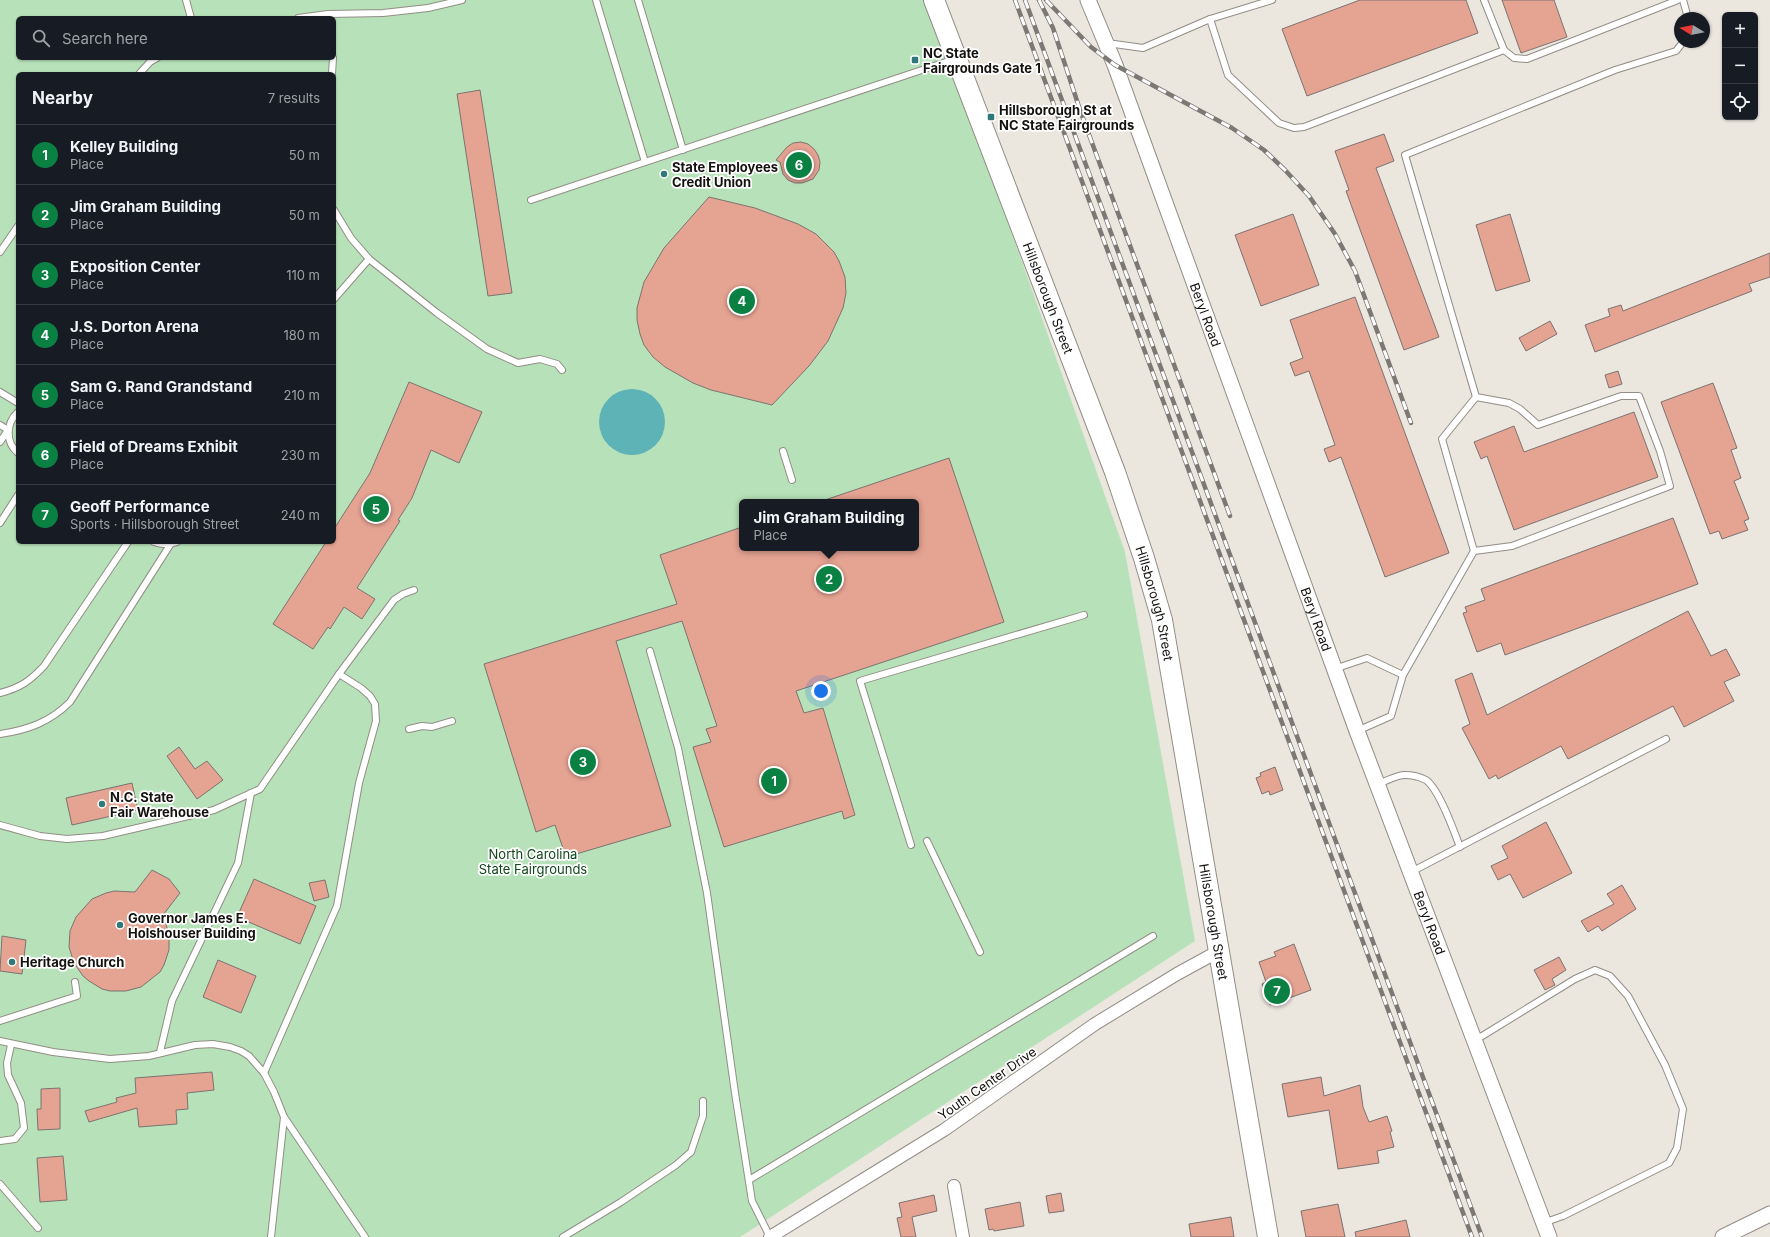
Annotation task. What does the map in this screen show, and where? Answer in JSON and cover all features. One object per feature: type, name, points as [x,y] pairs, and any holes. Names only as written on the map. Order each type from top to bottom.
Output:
[{"type":"main road","name":"Hillsborough Street","points":[[934,0],[1115,472],[1144,558],[1162,620],[1268,1237]]},
{"type":"street","name":"Beryl Road","points":[[1088,0],[1115,65],[1377,785],[1549,1237]]},
{"type":"street","name":"Youth Center Drive","points":[[770,1237],[944,1130],[1095,1024],[1177,974],[1219,952]]},
{"type":"street","points":[[954,1186],[963,1237]]},
{"type":"street","points":[[1723,1237],[1770,1214]]},
{"type":"lane","points":[[186,0],[190,16]]},
{"type":"lane","points":[[328,16],[384,13],[428,8],[462,0]]},
{"type":"lane","points":[[596,0],[645,162]]},
{"type":"lane","points":[[638,0],[683,150]]},
{"type":"lane","points":[[1106,43],[1143,48],[1210,19],[1272,0]]},
{"type":"lane","points":[[1484,0],[1504,50],[1514,58],[1527,59],[1678,0]]},
{"type":"lane","points":[[1683,0],[1686,12]]},
{"type":"lane","points":[[1210,19],[1228,75],[1279,123],[1294,128],[1304,127],[1504,50]]},
{"type":"lane","points":[[1476,397],[1405,155],[1615,70],[1676,51],[1678,48]]},
{"type":"lane","points":[[531,200],[956,59]]},
{"type":"lane","points":[[141,72],[154,60]]},
{"type":"lane","points":[[332,72],[333,60]]},
{"type":"lane","points":[[336,215],[351,238],[369,259],[478,344],[518,363],[540,359],[557,364],[562,370]]},
{"type":"lane","points":[[0,252],[16,229]]},
{"type":"lane","points":[[336,297],[369,259]]},
{"type":"lane","points":[[0,392],[16,403]]},
{"type":"lane","points":[[1474,551],[1512,546],[1670,486],[1660,451],[1639,396],[1621,396],[1538,424],[1509,402],[1476,397]]},
{"type":"lane","points":[[1357,731],[1391,716],[1403,675],[1474,551],[1442,439],[1476,397]]},
{"type":"lane","points":[[0,442],[16,415]]},
{"type":"lane","points":[[0,425],[8,430]]},
{"type":"lane","points":[[8,430],[9,440],[16,451]]},
{"type":"lane","points":[[783,450],[792,480]]},
{"type":"lane","points":[[0,523],[16,498]]},
{"type":"lane","points":[[0,692],[19,688],[33,678],[44,666],[127,544]]},
{"type":"lane","points":[[158,544],[170,545]]},
{"type":"lane","points":[[0,734],[26,730],[45,722],[59,713],[70,702],[170,545]]},
{"type":"lane","points":[[0,825],[40,836],[67,839],[103,836],[214,810],[260,789],[338,674],[394,600],[403,594],[414,590]]},
{"type":"lane","points":[[911,845],[860,681],[1084,614]]},
{"type":"lane","points":[[650,651],[678,748],[707,893],[735,1093],[752,1201],[770,1237]]},
{"type":"lane","points":[[1334,669],[1366,658],[1403,675]]},
{"type":"lane","points":[[264,1073],[337,906],[360,783],[375,725],[377,712],[375,704],[370,696],[361,688],[338,674]]},
{"type":"lane","points":[[410,729],[422,726],[432,727],[452,721]]},
{"type":"lane","points":[[1410,873],[1666,739]]},
{"type":"lane","points":[[1377,785],[1395,777],[1404,775],[1426,780],[1436,792],[1460,847]]},
{"type":"lane","points":[[160,1052],[172,1001],[238,863],[251,793]]},
{"type":"lane","points":[[927,841],[980,952]]},
{"type":"lane","points":[[749,1180],[1153,936]]},
{"type":"lane","points":[[1474,1041],[1575,979],[1595,970],[1610,976],[1628,996],[1664,1064],[1683,1109],[1677,1148],[1669,1163],[1563,1216],[1543,1223]]},
{"type":"lane","points":[[0,1021],[76,996],[76,982]]},
{"type":"lane","points":[[0,1041],[11,1045],[110,1059],[148,1056],[195,1045],[213,1044],[230,1047],[241,1051],[249,1056],[264,1073],[274,1092],[284,1117],[365,1237]]},
{"type":"lane","points":[[0,1141],[15,1139],[24,1128],[21,1103],[8,1075],[7,1063],[11,1045]]},
{"type":"lane","points":[[563,1237],[621,1202],[676,1165],[691,1152],[703,1116],[703,1101]]},
{"type":"lane","points":[[271,1237],[284,1117]]},
{"type":"lane","points":[[0,1184],[38,1228]]},
{"type":"green space","name":"North Carolina State Fairgrounds","points":[[0,0],[929,0],[1125,552],[1195,941],[740,1237],[0,1237]]},
{"type":"water","points":[[626,389],[638,389],[645,391],[656,398],[663,409],[665,422],[663,435],[656,446],[645,453],[638,455],[626,455],[619,453],[608,446],[601,435],[599,428],[599,416],[601,409],[608,398],[619,391]]},
{"type":"building","points":[[1360,0],[1466,0],[1478,33],[1307,96],[1282,29]]},
{"type":"building","points":[[1502,0],[1554,0],[1567,37],[1521,53]]},
{"type":"building","points":[[480,90],[512,293],[488,296],[457,94]]},
{"type":"building","points":[[1384,134],[1394,161],[1376,168],[1439,337],[1404,350],[1346,191],[1349,190],[1335,151]]},
{"type":"building","points":[[801,142],[808,144],[818,155],[820,162],[819,170],[813,179],[802,183],[795,183],[788,180],[783,174],[780,162],[776,160],[787,147],[793,143]]},
{"type":"building","points":[[709,197],[755,208],[798,224],[816,234],[834,252],[845,277],[846,293],[843,308],[828,341],[809,366],[772,405],[711,390],[693,383],[665,367],[653,357],[644,345],[640,334],[637,320],[637,308],[644,282],[664,248]]},
{"type":"building","points":[[1293,214],[1319,285],[1261,306],[1235,235]]},
{"type":"building","points":[[1510,214],[1530,281],[1496,291],[1476,225]]},
{"type":"building","points":[[1770,253],[1770,277],[1749,284],[1752,291],[1595,352],[1585,325],[1610,316],[1608,309],[1621,305],[1623,311]]},
{"type":"building","points":[[1355,297],[1449,553],[1385,577],[1341,457],[1329,462],[1324,449],[1335,445],[1309,371],[1295,376],[1290,363],[1303,358],[1290,320]]},
{"type":"building","points":[[1550,321],[1557,334],[1526,351],[1519,338]]},
{"type":"building","points":[[1618,371],[1622,384],[1609,388],[1605,375]]},
{"type":"building","points":[[409,382],[482,412],[459,463],[431,450],[412,498],[398,520],[400,521],[357,588],[375,599],[362,619],[344,607],[330,629],[328,627],[313,649],[273,624],[325,544],[336,544],[336,526],[370,473]]},
{"type":"building","points":[[1713,383],[1737,448],[1731,450],[1741,478],[1734,481],[1749,519],[1744,521],[1748,530],[1722,539],[1719,531],[1710,534],[1661,402]]},
{"type":"building","points":[[1634,412],[1658,477],[1514,530],[1487,456],[1481,459],[1474,442],[1514,426],[1524,452]]},
{"type":"building","points":[[949,458],[1004,622],[796,691],[804,713],[823,708],[855,815],[844,819],[842,811],[724,847],[693,747],[711,742],[706,729],[717,726],[682,621],[616,641],[671,826],[566,857],[555,825],[536,832],[484,664],[677,604],[660,555],[739,528],[739,551],[919,551],[919,499],[828,499]]},
{"type":"building","points":[[1673,518],[1698,584],[1505,655],[1501,643],[1477,652],[1463,613],[1467,612],[1465,607],[1485,600],[1481,589]]},
{"type":"building","points":[[1688,611],[1711,656],[1726,649],[1740,675],[1724,682],[1734,701],[1684,727],[1673,706],[1568,759],[1561,746],[1498,779],[1496,775],[1489,779],[1462,728],[1470,724],[1455,680],[1472,673],[1487,715]]},
{"type":"building","points":[[179,747],[195,769],[207,761],[223,780],[197,799],[167,756]]},
{"type":"building","points":[[1275,767],[1283,790],[1270,795],[1269,791],[1262,794],[1256,778],[1261,776],[1260,773]]},
{"type":"building","name":"N.C. State Fair Warehouse","points":[[132,783],[138,810],[72,825],[66,798]]},
{"type":"building","points":[[1546,822],[1572,873],[1523,898],[1510,874],[1498,880],[1491,866],[1508,858],[1502,846]]},
{"type":"building","name":"Governor James E. Holshouser Building","points":[[152,870],[169,879],[180,893],[163,915],[169,934],[169,950],[164,965],[160,972],[141,987],[126,991],[110,991],[102,989],[83,976],[74,963],[69,947],[70,931],[76,917],[92,899],[114,891],[135,892]]},
{"type":"building","points":[[254,879],[316,906],[300,944],[237,917]]},
{"type":"building","points":[[325,880],[329,897],[314,901],[309,883]]},
{"type":"building","points":[[1622,885],[1636,909],[1602,931],[1598,926],[1588,932],[1581,921],[1614,904],[1607,894]]},
{"type":"building","name":"Heritage Church","points":[[2,936],[26,940],[22,974],[0,971]]},
{"type":"building","points":[[1294,944],[1311,990],[1270,1005],[1262,984],[1266,982],[1259,962],[1276,956],[1274,952]]},
{"type":"building","points":[[1559,957],[1566,970],[1552,979],[1555,985],[1545,990],[1534,970]]},
{"type":"building","points":[[218,960],[256,976],[241,1013],[203,997]]},
{"type":"building","points":[[212,1072],[214,1090],[187,1093],[188,1109],[176,1110],[177,1124],[139,1127],[137,1108],[89,1122],[85,1111],[117,1102],[116,1098],[136,1093],[135,1078]]},
{"type":"building","points":[[1321,1077],[1324,1096],[1360,1085],[1363,1107],[1369,1122],[1387,1116],[1392,1131],[1390,1132],[1394,1147],[1377,1151],[1379,1163],[1338,1169],[1329,1110],[1288,1117],[1282,1084]]},
{"type":"building","points":[[60,1088],[60,1129],[38,1130],[37,1109],[41,1109],[41,1089]]},
{"type":"building","points":[[63,1156],[67,1200],[40,1202],[37,1158]]},
{"type":"building","points":[[1061,1193],[1064,1211],[1049,1213],[1046,1196]]},
{"type":"building","points":[[934,1195],[937,1211],[912,1217],[916,1237],[901,1237],[897,1218],[902,1217],[899,1203]]},
{"type":"building","points":[[1020,1202],[1024,1226],[994,1231],[993,1229],[989,1230],[985,1209]]},
{"type":"building","points":[[1338,1204],[1345,1237],[1306,1237],[1301,1211]]},
{"type":"building","points":[[1231,1217],[1234,1237],[1191,1237],[1189,1224]]},
{"type":"building","points":[[1406,1220],[1410,1237],[1356,1237],[1355,1232]]},
{"type":"railway","points":[[1015,0],[1472,1237]]},
{"type":"railway","points":[[1025,0],[1482,1237]]},
{"type":"railway","points":[[1039,0],[1053,28],[1081,113],[1230,516]]},
{"type":"railway","points":[[1046,0],[1091,47],[1115,65],[1232,128],[1264,150],[1309,196],[1335,234],[1355,271],[1411,423]]},
{"type":"place","name":"NC State Fairgrounds Gate 1","points":[[915,60]]},
{"type":"place","name":"Hillsborough St at NC State Fairgrounds","points":[[991,117]]},
{"type":"place","name":"Field of Dreams Exhibit","points":[[799,165]]},
{"type":"place","name":"State Employees Credit Union","points":[[664,174]]},
{"type":"place","name":"J.S. Dorton Arena","points":[[742,301]]},
{"type":"place","name":"Sam G. Rand Grandstand","points":[[376,509]]},
{"type":"place","name":"Jim Graham Building","points":[[829,579]]},
{"type":"place","name":"Exposition Center","points":[[583,762]]},
{"type":"place","name":"Kelley Building","points":[[774,781]]},
{"type":"place","name":"N.C. State Fair Warehouse","points":[[102,804]]},
{"type":"place","name":"Governor James E. Holshouser Building","points":[[120,925]]},
{"type":"place","name":"Heritage Church","points":[[12,962]]},
{"type":"place","name":"Geoff Performance","points":[[1277,991]]}]
